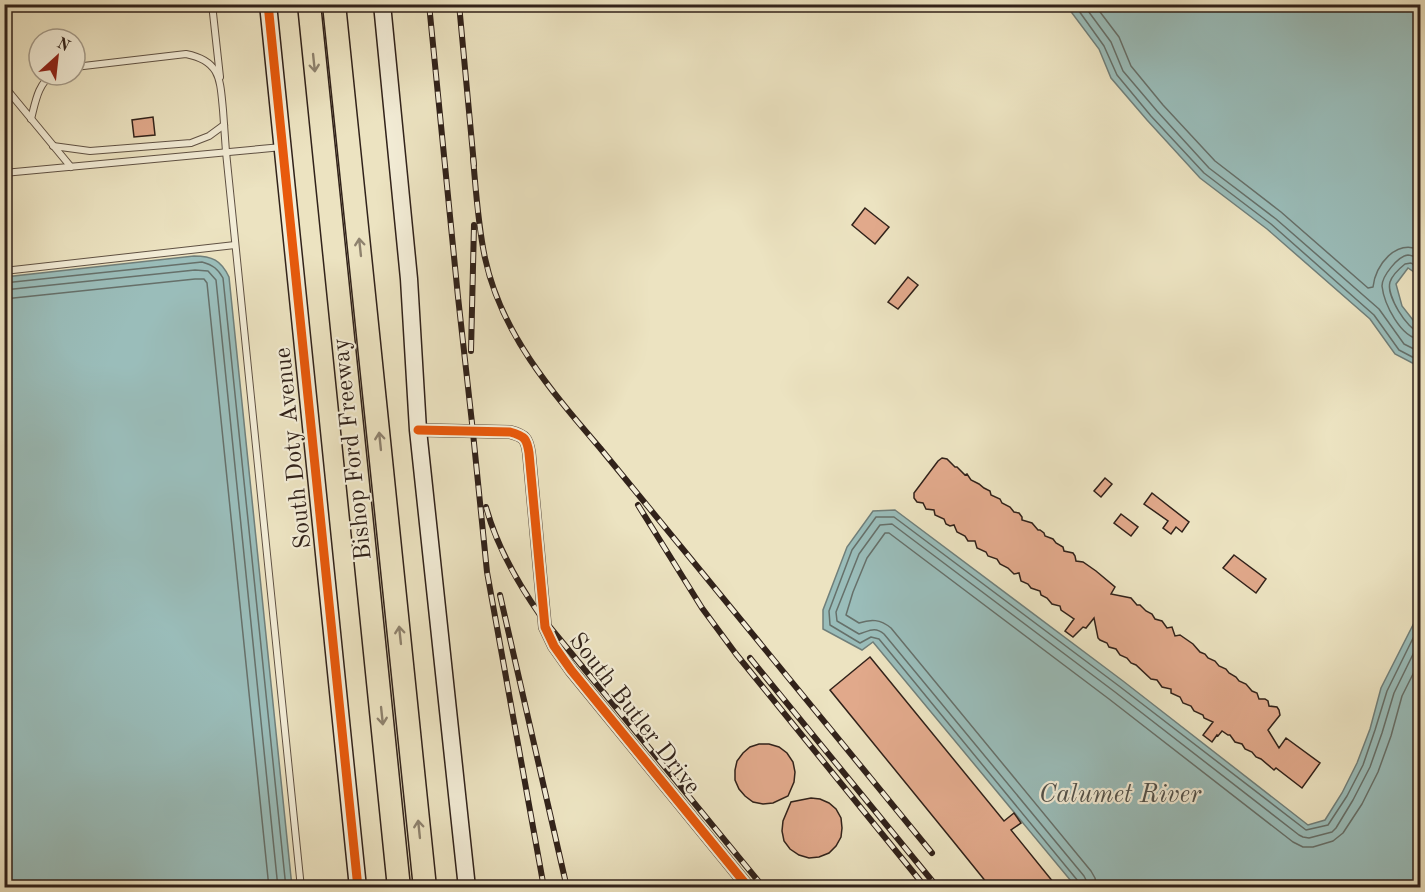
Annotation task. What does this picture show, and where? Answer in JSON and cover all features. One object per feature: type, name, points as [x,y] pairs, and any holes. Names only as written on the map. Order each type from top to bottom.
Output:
[{"type":"highway","name":"Bishop Ford Freeway","points":[[309,4],[399,888]]},
{"type":"highway","name":"Bishop Ford Freeway","points":[[334,4],[425,888]]},
{"type":"street","name":"South Doty Avenue","points":[[268,4],[358,888]]},
{"type":"street","points":[[382,4],[410,279],[418,430],[467,888]]},
{"type":"street","name":"South Butler Drive","points":[[418,430],[510,432],[519,434],[528,443],[544,627],[571,670],[749,888]]},
{"type":"lane","points":[[4,7],[27,4]]},
{"type":"lane","points":[[212,4],[301,888]]},
{"type":"lane","points":[[87,66],[186,54],[199,57],[213,68],[220,80]]},
{"type":"lane","points":[[4,86],[70,167]]},
{"type":"lane","points":[[31,118],[37,95],[42,87]]},
{"type":"lane","points":[[53,146],[90,151],[191,143],[209,136],[224,125]]},
{"type":"lane","points":[[4,174],[282,147]]},
{"type":"lane","points":[[4,271],[235,245]]},
{"type":"water","points":[[1066,5],[1416,5],[1420,11],[1420,276],[1408,268],[1396,284],[1402,306],[1420,329],[1420,367],[1395,354],[1370,319],[1267,229],[1200,178],[1111,78],[1099,49]]},
{"type":"water","points":[[194,256],[215,260],[229,277],[292,887],[5,887],[5,277]]},
{"type":"water","name":"Calumet River","points":[[895,510],[1123,681],[1308,825],[1325,820],[1342,793],[1370,729],[1381,688],[1420,611],[1420,887],[1076,887],[873,642],[862,650],[823,629],[823,610],[847,547],[873,511]]},
{"type":"building","points":[[153,117],[155,135],[134,137],[132,120]]},
{"type":"building","points":[[865,208],[889,227],[875,244],[852,225]]},
{"type":"building","points":[[908,277],[918,285],[898,309],[888,302]]},
{"type":"building","points":[[942,458],[947,459],[965,475],[967,474],[971,480],[990,491],[991,495],[1000,499],[1014,512],[1019,513],[1022,520],[1032,523],[1045,536],[1063,547],[1064,551],[1073,553],[1076,561],[1083,562],[1096,571],[1115,587],[1111,594],[1131,598],[1155,619],[1162,621],[1167,628],[1172,627],[1175,636],[1180,635],[1246,684],[1257,693],[1259,699],[1265,699],[1269,706],[1277,707],[1280,715],[1268,730],[1279,748],[1286,738],[1320,763],[1302,788],[1276,768],[1274,770],[1245,749],[1242,744],[1235,742],[1230,735],[1222,731],[1212,742],[1203,735],[1213,722],[1194,711],[1191,706],[1183,703],[1180,697],[1171,693],[1171,689],[1162,687],[1157,680],[1151,679],[1127,658],[1120,655],[1116,649],[1100,640],[1094,618],[1086,628],[1083,627],[1073,637],[1065,631],[1074,619],[1061,610],[1060,606],[1052,604],[1041,595],[1040,591],[1021,581],[1019,573],[1014,574],[997,559],[977,548],[975,541],[968,541],[965,536],[957,532],[954,525],[946,524],[944,519],[935,515],[934,510],[926,509],[923,503],[917,502],[914,493]]},
{"type":"building","points":[[1105,478],[1112,484],[1101,497],[1094,491]]},
{"type":"building","points":[[1152,493],[1189,522],[1182,532],[1176,527],[1171,534],[1163,528],[1168,521],[1144,504]]},
{"type":"building","points":[[1121,514],[1138,527],[1131,536],[1114,523]]},
{"type":"building","points":[[1234,555],[1266,579],[1256,593],[1223,568]]},
{"type":"building","points":[[870,657],[1004,821],[1014,813],[1021,823],[1011,830],[1058,888],[991,888],[830,690]]},
{"type":"building","points":[[759,744],[779,747],[793,762],[794,782],[788,796],[773,803],[753,802],[739,789],[735,780],[737,761],[750,747]]},
{"type":"building","points":[[811,798],[820,799],[836,809],[841,818],[842,828],[841,837],[829,853],[809,858],[790,849],[784,841],[782,831],[783,821],[791,802]]},
{"type":"railway","points":[[429,4],[487,572],[544,888]]},
{"type":"railway","points":[[459,4],[474,165]]},
{"type":"railway","points":[[473,158],[485,258],[503,311],[530,360],[546,383],[932,853]]},
{"type":"railway","points":[[471,351],[474,225]]},
{"type":"railway","points":[[638,505],[702,608],[736,654],[926,888]]},
{"type":"railway","points":[[486,507],[508,564],[540,615],[764,888]]},
{"type":"railway","points":[[500,595],[567,888]]},
{"type":"railway","points":[[750,658],[938,888]]},
{"type":"cycle path","points":[[268,4],[358,888]]},
{"type":"cycle path","points":[[418,430],[510,432],[524,439],[529,453],[545,627],[554,646],[571,670],[749,888]]}]
